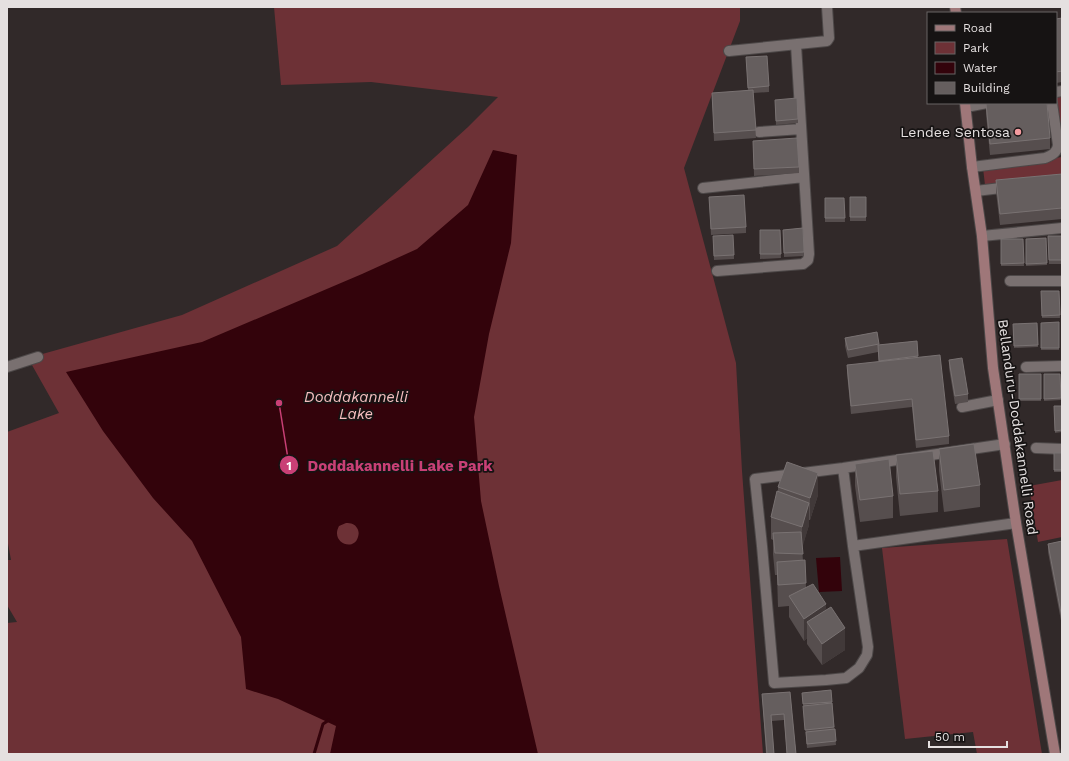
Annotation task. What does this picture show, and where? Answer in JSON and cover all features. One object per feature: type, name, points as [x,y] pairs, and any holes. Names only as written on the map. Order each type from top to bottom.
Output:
[{"type":"street","points":[[729,51],[826,41],[829,38],[827,7]]},
{"type":"street","points":[[717,271],[803,264],[808,260],[809,254],[796,45]]},
{"type":"street","points":[[966,105],[976,104]]},
{"type":"street","points":[[972,167],[1045,158],[1052,155],[1058,149],[1052,104]]},
{"type":"street","name":"Bellanduru-Doddakannelli Road","points":[[966,105],[972,167],[982,236],[993,368],[1016,524],[1055,754]]},
{"type":"street","points":[[759,132],[802,129]]},
{"type":"street","points":[[702,188],[804,177]]},
{"type":"street","points":[[976,191],[1018,185]]},
{"type":"street","points":[[982,236],[1062,228]]},
{"type":"street","points":[[1010,281],[1062,281]]},
{"type":"street","points":[[7,367],[38,357]]},
{"type":"street","points":[[1026,367],[1062,366]]},
{"type":"street","points":[[962,407],[998,400]]},
{"type":"street","points":[[843,468],[868,648],[867,655],[859,668],[846,678],[774,683],[755,479],[843,468],[1005,444]]},
{"type":"street","points":[[1036,448],[1062,449]]},
{"type":"street","points":[[853,546],[1016,524]]},
{"type":"green space","points":[[274,7],[740,7],[740,21],[684,168],[736,363],[742,471],[763,754],[7,754],[7,623],[17,622],[7,605],[7,560],[11,560],[7,538],[7,432],[59,413],[28,358],[182,315],[337,246],[468,127],[498,97],[371,82],[281,85]]},
{"type":"green space","points":[[1062,96],[1062,151],[1057,104],[1057,97]]},
{"type":"green space","points":[[1062,157],[1062,174],[985,185],[983,168]]},
{"type":"green space","points":[[1062,480],[1062,537],[1038,542],[1029,486]]},
{"type":"green space","points":[[1007,539],[1042,754],[977,754],[973,732],[905,739],[882,548]]},
{"type":"water","name":"Doddakannelli Lake","points":[[493,150],[517,155],[511,243],[489,334],[474,417],[481,501],[538,754],[330,754],[336,726],[278,699],[246,689],[241,637],[192,541],[153,498],[103,431],[66,372],[202,342],[417,249],[468,205]],"holes":[[[346,523],[353,524],[358,529],[359,534],[356,542],[348,545],[340,541],[337,532],[339,526]]]},
{"type":"water","points":[[840,557],[842,591],[819,592],[816,558]]},
{"type":"building","points":[[1062,18],[1062,71],[1057,72],[1057,19]]},
{"type":"building","points":[[767,56],[769,86],[748,88],[746,57]]},
{"type":"building","points":[[753,90],[756,130],[714,133],[712,93]]},
{"type":"building","points":[[797,98],[798,119],[776,121],[775,100]]},
{"type":"building","name":"Lendee Sentosa","points":[[986,104],[1047,104],[1050,138],[990,144]]},
{"type":"building","points":[[797,138],[799,167],[754,169],[753,141]]},
{"type":"building","points":[[1062,174],[1062,208],[1000,214],[996,180]]},
{"type":"building","points":[[744,195],[746,227],[711,229],[709,197]]},
{"type":"building","points":[[850,197],[866,197],[866,217],[850,217]]},
{"type":"building","points":[[825,198],[844,198],[845,218],[825,218]]},
{"type":"building","points":[[803,228],[804,252],[784,253],[783,230]]},
{"type":"building","points":[[760,230],[780,230],[781,254],[760,254]]},
{"type":"building","points":[[733,235],[734,255],[714,256],[713,236]]},
{"type":"building","points":[[1048,236],[1062,236],[1062,260],[1049,260]]},
{"type":"building","points":[[1046,238],[1047,263],[1026,264],[1026,239]]},
{"type":"building","points":[[1001,239],[1023,239],[1024,263],[1001,264]]},
{"type":"building","points":[[1041,291],[1059,291],[1060,315],[1042,316]]},
{"type":"building","points":[[1059,322],[1059,348],[1041,348],[1041,323]]},
{"type":"building","points":[[1037,323],[1038,345],[1014,346],[1013,324]]},
{"type":"building","points":[[877,332],[879,344],[848,350],[845,338]]},
{"type":"building","points":[[917,341],[918,356],[879,361],[878,345]]},
{"type":"building","points":[[940,355],[949,436],[916,440],[912,399],[851,406],[847,365]]},
{"type":"building","points":[[962,358],[968,394],[955,396],[949,360]]},
{"type":"building","points":[[1019,374],[1041,374],[1041,399],[1019,399]]},
{"type":"building","points":[[1044,374],[1060,374],[1061,398],[1044,399]]},
{"type":"building","points":[[1054,406],[1062,406],[1062,430],[1055,431]]},
{"type":"building","points":[[974,444],[980,485],[944,490],[939,449]]},
{"type":"building","points":[[933,451],[938,491],[900,494],[896,455]]},
{"type":"building","points":[[1054,453],[1062,453],[1062,470],[1054,470]]},
{"type":"building","points":[[889,459],[893,496],[860,500],[855,464]]},
{"type":"building","points":[[787,462],[818,473],[810,498],[778,487]]},
{"type":"building","points":[[777,491],[809,503],[802,527],[771,517]]},
{"type":"building","points":[[801,532],[803,554],[775,553],[773,533]]},
{"type":"building","points":[[1062,541],[1062,618],[1048,544]]},
{"type":"building","points":[[805,560],[806,583],[778,585],[777,562]]},
{"type":"building","points":[[813,584],[826,604],[804,619],[789,596]]},
{"type":"building","points":[[831,607],[845,628],[822,644],[807,622]]},
{"type":"building","points":[[831,690],[832,702],[803,704],[802,693]]},
{"type":"building","points":[[790,692],[796,754],[787,754],[784,714],[771,715],[774,754],[767,754],[762,694]]},
{"type":"building","points":[[832,703],[834,727],[805,730],[803,706]]},
{"type":"building","points":[[835,729],[836,741],[807,744],[806,732]]},
{"type":"waterway","points":[[314,754],[323,724],[329,720]]},
{"type":"place","name":"Lendee Sentosa","points":[[1018,132]]},
{"type":"place","name":"Doddakannelli Lake Park","points":[[279,403]]}]
